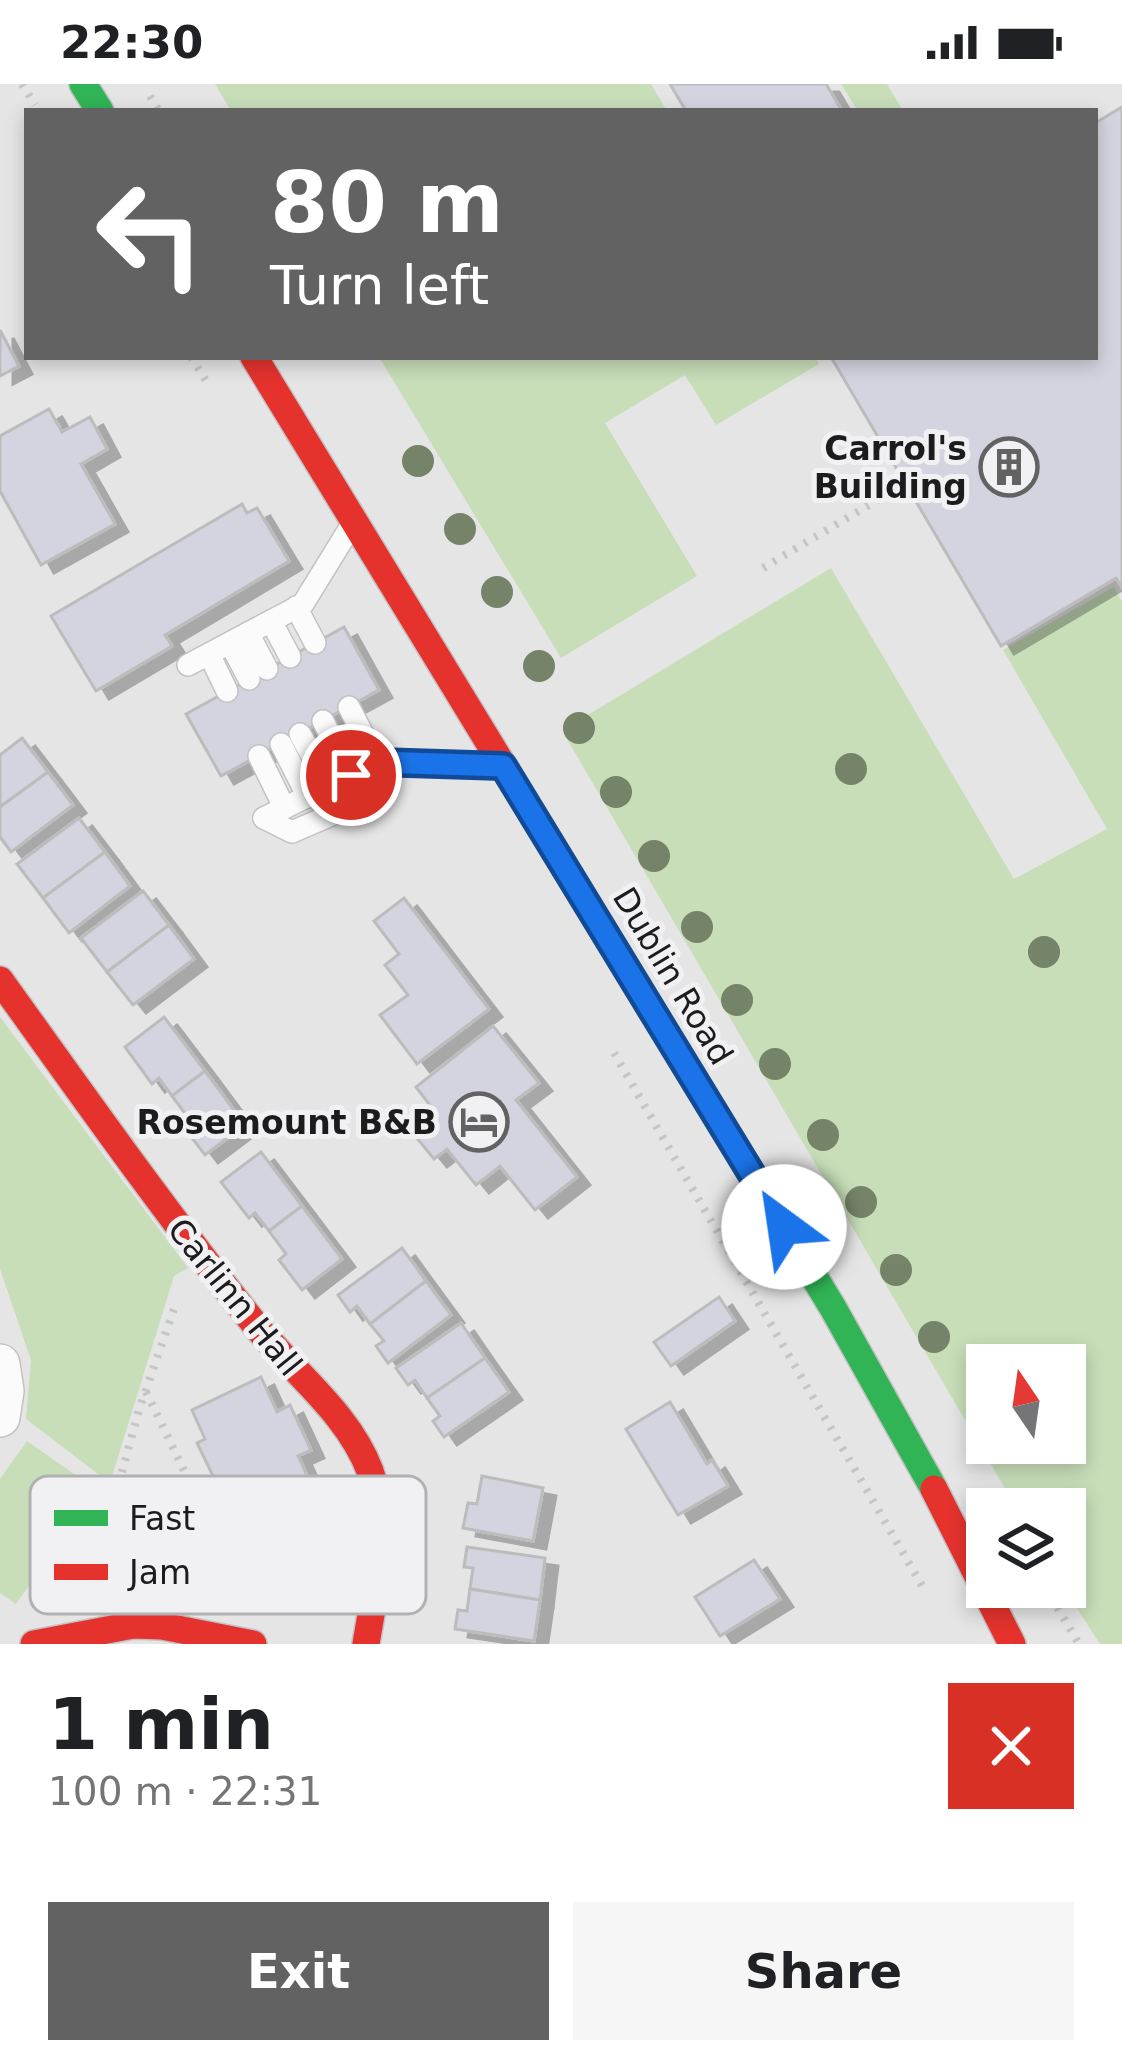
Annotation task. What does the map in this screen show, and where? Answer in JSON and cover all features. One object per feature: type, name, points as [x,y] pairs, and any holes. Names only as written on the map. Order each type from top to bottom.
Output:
[{"type":"main road","name":"Dublin Road","points":[[256,360],[832,1308],[953,1524],[1012,1644]]},
{"type":"main road","name":"Carlinn Hall","points":[[0,980],[160,1204],[352,1439],[371,1476]]},
{"type":"main road","name":"Carlinn Hall","points":[[367,1644],[371,1614]]},
{"type":"main road","points":[[34,1644],[133,1625],[253,1644]]},
{"type":"street","points":[[0,1364],[4,1391],[0,1417]]},
{"type":"lane","points":[[227,691],[198,659],[303,604],[354,521]]},
{"type":"lane","points":[[296,608],[315,643]]},
{"type":"lane","points":[[271,621],[290,657]]},
{"type":"lane","points":[[239,638],[258,674]]},
{"type":"lane","points":[[349,706],[382,762],[375,796],[292,832],[264,818],[382,762],[503,766]]},
{"type":"lane","points":[[322,721],[351,775]]},
{"type":"lane","points":[[290,739],[318,791]]},
{"type":"lane","points":[[259,756],[284,807]]},
{"type":"path","points":[[193,360],[215,396]]},
{"type":"path","points":[[763,568],[891,493]]},
{"type":"path","points":[[605,1039],[935,1607]]},
{"type":"path","points":[[121,1476],[182,1286]]},
{"type":"path","points":[[146,1390],[187,1476]]},
{"type":"path","points":[[1057,1608],[1078,1644]]},
{"type":"green space","points":[[215,84],[651,84],[665,108],[229,108]]},
{"type":"green space","points":[[841,84],[887,84],[901,108],[856,108]]},
{"type":"green space","points":[[381,360],[817,360],[819,364],[716,425],[685,375],[605,423],[697,576],[561,658]]},
{"type":"green space","points":[[831,568],[1014,879],[1107,829],[1003,650],[1114,587],[1122,602],[1122,1644],[1100,1644],[1077,1608],[1086,1608],[1086,1488],[1005,1488],[991,1464],[1086,1464],[1086,1344],[966,1344],[966,1422],[564,734],[586,716]]},
{"type":"green space","points":[[0,1017],[188,1268],[174,1276],[112,1476],[101,1476],[26,1419],[31,1360],[0,1269]]},
{"type":"green space","points":[[27,1441],[77,1476],[30,1476],[30,1584],[16,1604],[0,1593],[0,1479]]},
{"type":"building","points":[[670,84],[826,84],[840,108],[684,108]]},
{"type":"building","name":"Carrol's Building","points":[[1122,107],[1122,587],[1116,578],[1001,646],[833,360],[1098,360],[1098,121]]},
{"type":"building","points":[[0,330],[19,366],[0,376]]},
{"type":"building","points":[[49,409],[62,432],[90,417],[107,449],[81,464],[115,524],[41,565],[0,491],[0,436]]},
{"type":"building","points":[[242,504],[247,513],[257,508],[289,561],[165,635],[172,646],[96,691],[51,616]]},
{"type":"building","points":[[344,627],[379,690],[221,776],[186,714]]},
{"type":"building","points":[[22,738],[48,772],[0,807],[0,755]]},
{"type":"building","points":[[48,772],[73,805],[11,852],[0,837],[0,807]]},
{"type":"building","points":[[79,818],[105,852],[43,898],[17,864]]},
{"type":"building","points":[[105,852],[130,886],[69,933],[43,898]]},
{"type":"building","points":[[143,891],[169,925],[107,972],[81,938]]},
{"type":"building","points":[[404,898],[489,1009],[417,1064],[380,1015],[408,995],[385,965],[399,954],[374,921]]},
{"type":"building","points":[[169,925],[194,959],[133,1005],[107,972]]},
{"type":"building","points":[[164,1017],[205,1071],[172,1096],[159,1078],[152,1084],[125,1047]]},
{"type":"building","name":"Rosemount B&B","points":[[493,1026],[539,1083],[516,1100],[577,1177],[535,1210],[500,1166],[476,1185],[447,1149],[434,1159],[412,1132],[436,1113],[416,1087]]},
{"type":"building","points":[[205,1071],[245,1125],[205,1155],[182,1125],[190,1120],[172,1096]]},
{"type":"building","points":[[261,1152],[302,1206],[269,1231],[255,1213],[249,1218],[221,1182]]},
{"type":"building","points":[[302,1206],[342,1259],[302,1290],[279,1260],[286,1254],[269,1231]]},
{"type":"building","points":[[402,1248],[426,1281],[370,1324],[357,1306],[350,1312],[338,1295]]},
{"type":"building","points":[[426,1281],[451,1315],[388,1363],[376,1346],[384,1341],[370,1324]]},
{"type":"building","points":[[719,1297],[735,1321],[671,1366],[654,1342]]},
{"type":"building","points":[[461,1323],[485,1358],[427,1398],[415,1380],[408,1385],[396,1368]]},
{"type":"building","points":[[485,1358],[509,1392],[444,1437],[433,1421],[440,1416],[427,1398]]},
{"type":"building","points":[[261,1377],[277,1412],[290,1405],[311,1450],[298,1456],[307,1476],[213,1476],[197,1443],[205,1439],[192,1410]]},
{"type":"building","points":[[670,1402],[707,1464],[712,1460],[728,1486],[678,1515],[626,1429]]},
{"type":"building","points":[[482,1476],[543,1488],[533,1541],[463,1528],[468,1503],[477,1504]]},
{"type":"building","points":[[467,1547],[545,1558],[540,1600],[470,1589],[473,1568],[464,1567]]},
{"type":"building","points":[[754,1560],[780,1599],[720,1636],[695,1597]]},
{"type":"building","points":[[470,1589],[540,1600],[534,1641],[455,1629],[458,1610],[467,1611]]},
{"type":"traffic: fast","points":[[83,84],[98,108]]},
{"type":"traffic: fast","points":[[602,928],[833,1308],[934,1489]]},
{"type":"traffic: jam","points":[[256,360],[602,928]]},
{"type":"traffic: jam","points":[[0,980],[191,1242],[257,1327],[349,1431],[371,1476]]},
{"type":"traffic: jam","points":[[934,1489],[1012,1644]]},
{"type":"traffic: jam","points":[[366,1644],[371,1614]]},
{"type":"traffic: jam","points":[[34,1644],[133,1625],[253,1644]]},
{"type":"place","name":"Carrol's Building","points":[[1009,467]]},
{"type":"place","name":"Rosemount B&B","points":[[479,1122]]},
{"type":"route","points":[[351,775],[377,762],[503,766],[784,1227]]}]
